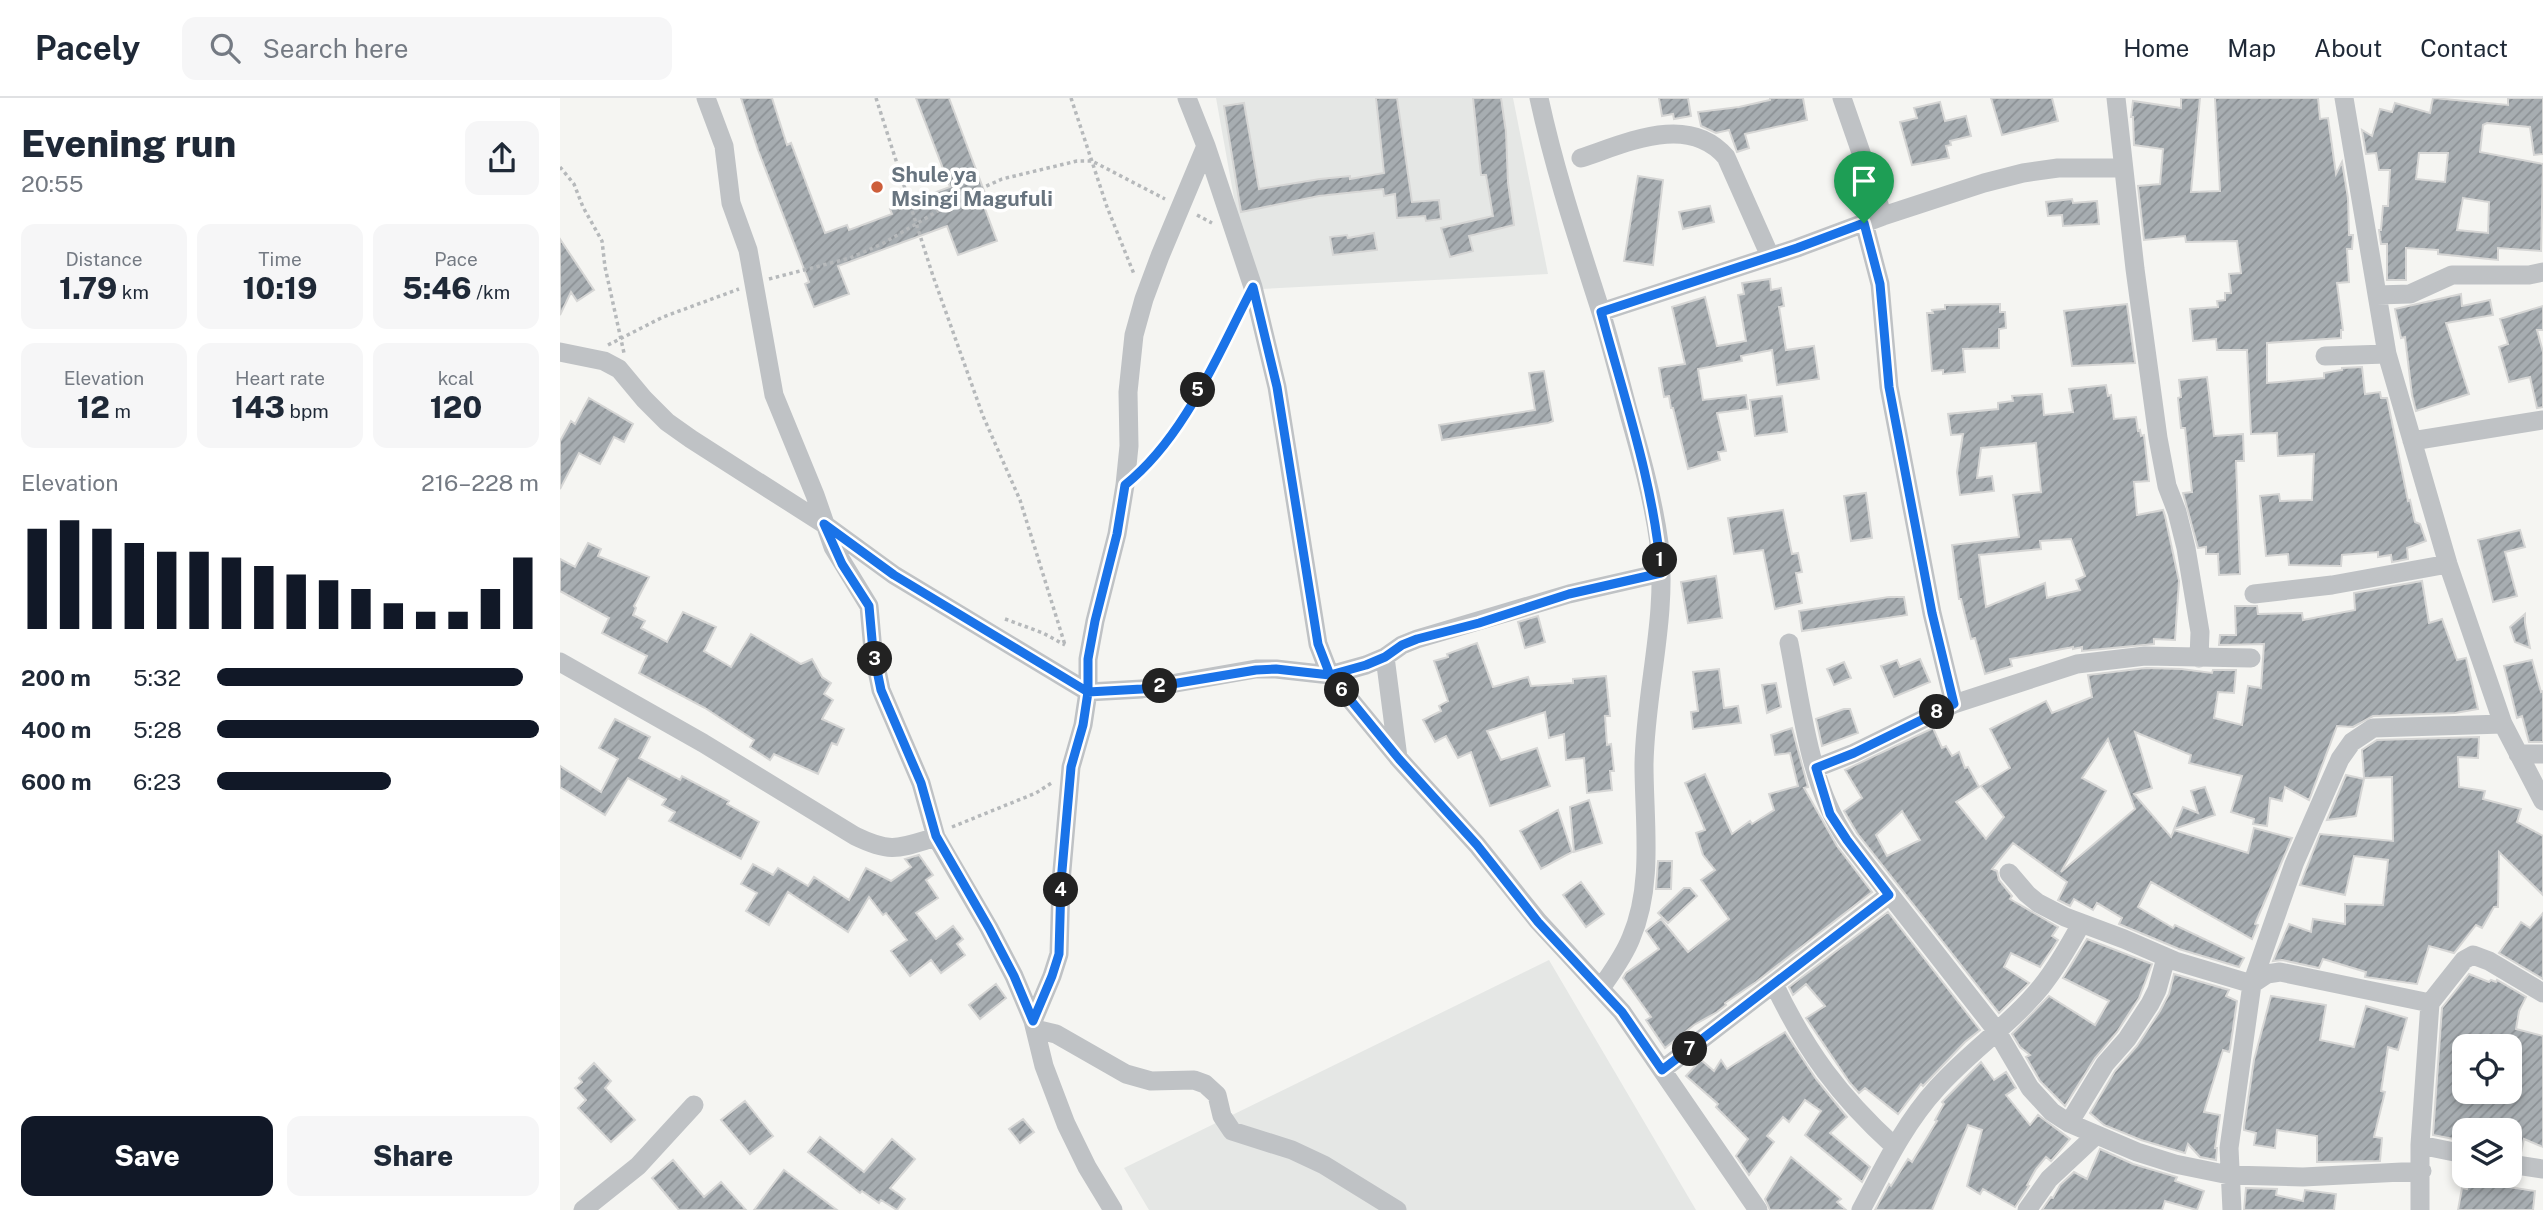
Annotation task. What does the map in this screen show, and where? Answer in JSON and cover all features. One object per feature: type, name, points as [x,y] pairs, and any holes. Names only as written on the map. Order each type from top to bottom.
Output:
[{"type":"street","points":[[706,98],[724,146],[731,203],[748,250],[774,395],[842,564],[869,606],[873,651],[881,690],[921,783],[936,836],[1014,976],[1034,1025],[1044,1066],[1066,1124],[1087,1167],[1113,1210]]},
{"type":"street","points":[[1186,98],[1206,146],[1233,234],[1253,287],[1277,387],[1318,644],[1330,675],[1399,759],[1477,845],[1538,922],[1622,1012],[1758,1210]]},
{"type":"street","points":[[1539,98],[1562,193],[1601,312],[1646,482],[1661,573],[1644,764],[1645,861],[1642,897],[1632,937],[1601,988]]},
{"type":"street","points":[[1842,98],[1874,220],[1889,387],[1932,613],[1954,704]]},
{"type":"street","points":[[2116,98],[2161,461],[2186,548],[2199,622],[2199,658]]},
{"type":"street","points":[[2344,98],[2387,354],[2448,564],[2503,724],[2543,801]]},
{"type":"street","points":[[1581,158],[1665,134],[1684,134],[1716,145],[1726,157],[1770,256]]},
{"type":"street","points":[[1034,1025],[1059,954],[1061,882],[1071,767],[1083,725],[1088,692],[1088,659],[1095,621],[1117,534],[1125,485],[1134,335],[1144,299],[1206,146]]},
{"type":"street","points":[[1601,312],[1984,183],[2023,173],[2059,168],[2123,168]]},
{"type":"street","points":[[2377,295],[2410,294],[2452,275],[2519,276],[2543,272]]},
{"type":"street","points":[[560,352],[588,357],[619,369],[643,399],[667,422],[824,524],[894,575],[1088,692],[1142,689],[1256,670],[1276,669],[1330,675],[1385,657],[1402,645],[1417,639],[1479,623],[1569,594],[1661,573]]},
{"type":"street","points":[[2325,356],[2387,354]]},
{"type":"street","points":[[2412,440],[2543,419]]},
{"type":"street","points":[[2254,594],[2332,585],[2448,564]]},
{"type":"street","points":[[1789,643],[1816,768],[1834,821],[1996,1030],[2035,1094],[2052,1112],[2069,1124],[2095,1136],[2175,1164],[2228,1175],[2303,1177],[2422,1171]]},
{"type":"street","points":[[1816,768],[1854,753],[1954,704],[2077,664],[2145,656],[2251,658]]},
{"type":"street","points":[[1385,657],[1399,759]]},
{"type":"street","points":[[560,662],[703,743],[877,847],[901,848],[936,836]]},
{"type":"street","points":[[2232,1210],[2228,1175],[2231,1127],[2252,984],[2302,844],[2340,759],[2351,742],[2374,728],[2503,724]]},
{"type":"street","points":[[2518,754],[2543,754]]},
{"type":"street","points":[[2009,873],[2038,903],[2081,924],[2166,958],[2252,984]]},
{"type":"street","points":[[1662,1070],[1889,895]]},
{"type":"street","points":[[1861,1210],[1894,1146],[1916,1112],[1935,1090],[2039,989],[2066,953],[2081,924]]},
{"type":"street","points":[[2420,1210],[2420,1145],[2430,1003],[2464,960],[2473,956],[2489,961],[2543,993]]},
{"type":"street","points":[[2069,1124],[2105,1064],[2127,1039],[2150,1004],[2166,958]]},
{"type":"street","points":[[2252,984],[2267,974],[2280,972],[2430,1003]]},
{"type":"street","points":[[1774,984],[1799,1035],[1831,1082],[1894,1146]]},
{"type":"street","points":[[1034,1025],[1056,1034],[1126,1074],[1151,1081],[1194,1080],[1205,1084],[1217,1095],[1222,1116],[1232,1131],[1292,1150],[1324,1165],[1396,1210]]},
{"type":"street","points":[[583,1210],[638,1166],[694,1104]]},
{"type":"street","points":[[2026,1210],[2056,1172],[2095,1136]]},
{"type":"street","points":[[2420,1145],[2452,1152]]},
{"type":"street","points":[[2522,1166],[2543,1169]]},
{"type":"path","points":[[876,98],[933,276],[984,416],[1020,500],[1065,645]]},
{"type":"path","points":[[1071,98],[1107,207],[1144,299]]},
{"type":"path","points":[[588,357],[622,336],[663,317],[779,275],[850,258],[882,244],[960,198],[1002,179],[1077,161],[1092,161],[1233,234]]},
{"type":"path","points":[[560,167],[574,184],[602,241],[604,267],[622,336]]},
{"type":"path","points":[[1125,485],[1146,468],[1165,445],[1196,394],[1253,287]]},
{"type":"path","points":[[936,836],[972,818],[1036,793],[1071,767]]},
{"type":"shaded area","points":[[1216,98],[1513,98],[1548,274],[1261,289],[1239,226]]},
{"type":"shaded area","points":[[1549,960],[1696,1210],[1149,1210],[1124,1168]]},
{"type":"building","points":[[741,98],[772,98],[787,145],[791,143],[825,233],[847,225],[849,230],[892,214],[890,209],[950,187],[916,98],[949,98],[989,204],[984,206],[997,241],[958,255],[947,226],[838,266],[849,294],[814,307],[805,284],[809,282]]},
{"type":"building","points":[[1376,98],[1397,98],[1412,202],[1439,200],[1441,219],[1426,221],[1425,216],[1397,218],[1395,194],[1384,196],[1383,189],[1319,196],[1241,212],[1224,106],[1244,103],[1259,189],[1320,179],[1350,176],[1350,179],[1384,173]]},
{"type":"building","points":[[1473,98],[1501,98],[1514,225],[1469,236],[1473,251],[1450,257],[1441,228],[1493,216],[1486,175],[1481,175]]},
{"type":"building","points":[[1659,98],[1688,98],[1691,116],[1674,119],[1673,114],[1662,116]]},
{"type":"building","points":[[1770,98],[1803,98],[1807,120],[1745,134],[1749,148],[1737,152],[1729,130],[1716,133],[1701,126],[1698,112],[1739,107]]},
{"type":"building","points":[[1991,98],[2052,98],[2058,121],[2002,135]]},
{"type":"building","points":[[2181,98],[2200,98],[2191,192],[2220,191],[2215,98],[2318,98],[2320,119],[2328,118],[2336,174],[2342,162],[2348,198],[2349,235],[2353,235],[2352,249],[2347,249],[2349,282],[2337,283],[2343,330],[2341,338],[2267,343],[2267,383],[2324,378],[2324,373],[2342,368],[2362,367],[2365,394],[2380,392],[2381,398],[2387,398],[2408,501],[2410,500],[2415,522],[2420,524],[2426,541],[2407,548],[2408,559],[2392,562],[2391,555],[2378,557],[2378,552],[2342,555],[2341,566],[2289,565],[2288,554],[2266,556],[2260,496],[2279,494],[2280,501],[2312,500],[2314,454],[2278,456],[2277,433],[2251,434],[2247,350],[2217,350],[2216,339],[2193,341],[2190,309],[2218,307],[2217,301],[2225,300],[2225,293],[2231,293],[2229,274],[2241,273],[2237,241],[2186,242],[2185,236],[2144,240],[2138,186],[2160,184],[2163,149],[2134,145],[2131,117],[2133,101],[2181,108]]},
{"type":"building","points":[[2433,98],[2508,105],[2508,98],[2543,98],[2543,154],[2534,155],[2530,127],[2487,123],[2483,125],[2480,152],[2543,164],[2541,251],[2498,248],[2498,260],[2438,254],[2438,250],[2406,248],[2406,280],[2387,280],[2387,244],[2381,244],[2379,230],[2383,206],[2388,206],[2390,170],[2379,170],[2376,153],[2366,154],[2362,130],[2372,136],[2380,109],[2392,112],[2395,103],[2430,113]],"holes":[[[2419,153],[2448,153],[2445,182],[2416,179]],[[2463,198],[2489,202],[2488,233],[2457,230]]]},
{"type":"building","points":[[1940,102],[1945,121],[1966,116],[1971,136],[1950,141],[1951,145],[1946,146],[1949,158],[1912,165],[1900,122],[1917,118],[1914,108]]},
{"type":"building","points":[[1638,176],[1663,180],[1653,265],[1624,261]]},
{"type":"building","points":[[2072,199],[2073,203],[2097,201],[2099,224],[2063,226],[2062,215],[2048,216],[2046,202]]},
{"type":"building","points":[[1710,206],[1714,222],[1683,229],[1679,212]]},
{"type":"building","points":[[1374,233],[1377,250],[1333,255],[1330,237],[1347,235],[1348,238]]},
{"type":"building","points":[[560,239],[594,290],[577,301],[571,292],[560,315]]},
{"type":"building","points":[[1770,279],[1771,290],[1781,288],[1784,306],[1779,307],[1786,350],[1814,346],[1819,379],[1777,385],[1772,350],[1741,356],[1742,361],[1698,369],[1703,400],[1746,395],[1748,409],[1717,413],[1726,451],[1718,452],[1720,460],[1688,469],[1669,396],[1664,397],[1659,368],[1685,364],[1672,307],[1705,297],[1717,346],[1746,341],[1738,295],[1744,294],[1742,283]]},
{"type":"building","points":[[2461,294],[2462,306],[2490,300],[2493,315],[2446,323],[2469,394],[2416,411],[2405,337],[2401,338],[2395,309]]},
{"type":"building","points":[[2000,304],[2000,312],[2005,312],[2006,328],[1999,329],[1999,348],[1963,349],[1965,372],[1943,374],[1943,370],[1932,371],[1927,313],[1945,309],[1945,305]]},
{"type":"building","points":[[2127,304],[2135,363],[2072,366],[2064,311]]},
{"type":"building","points":[[2543,306],[2543,330],[2537,330],[2543,352],[2543,407],[2537,408],[2530,377],[2509,382],[2499,347],[2508,344],[2500,319]]},
{"type":"building","points":[[1544,371],[1553,421],[1442,440],[1439,425],[1535,410],[1529,373]]},
{"type":"building","points":[[2207,377],[2214,436],[2243,434],[2244,461],[2236,461],[2240,574],[2219,575],[2218,554],[2206,554],[2206,547],[2198,548],[2183,493],[2192,492],[2185,428],[2181,428],[2179,380]]},
{"type":"building","points":[[2106,385],[2108,396],[2111,395],[2114,419],[2136,417],[2138,431],[2140,430],[2141,436],[2144,435],[2149,481],[2134,482],[2137,515],[2163,510],[2165,516],[2179,581],[2175,640],[2154,639],[2154,644],[2082,651],[2082,647],[2073,647],[2010,659],[2012,666],[1985,674],[1975,638],[1971,639],[1959,599],[1952,545],[2019,537],[2013,495],[2041,492],[2036,443],[1981,448],[1977,478],[1992,476],[1994,491],[1960,495],[1957,472],[1963,434],[1951,435],[1948,414],[1998,409],[1998,403],[2013,401],[2012,396],[2042,394],[2044,415],[2073,412],[2069,389]],"holes":[[[2071,539],[2085,576],[2076,580],[2080,590],[2047,598],[2045,583],[1986,607],[1979,555],[2041,549],[2040,541]]]},
{"type":"building","points":[[1782,396],[1787,432],[1755,436],[1750,400]]},
{"type":"building","points":[[589,398],[633,424],[624,442],[614,437],[600,464],[579,453],[560,489],[560,441],[571,421],[575,424]]},
{"type":"building","points":[[1866,493],[1872,538],[1851,541],[1844,496]]},
{"type":"building","points":[[1783,510],[1792,554],[1798,553],[1802,572],[1796,573],[1802,603],[1775,609],[1763,550],[1734,554],[1728,518]]},
{"type":"building","points":[[2520,530],[2525,547],[2505,552],[2517,596],[2493,602],[2478,540]]},
{"type":"building","points":[[588,543],[601,549],[598,556],[649,577],[634,606],[636,608],[633,615],[645,621],[641,628],[667,642],[683,612],[716,627],[704,651],[731,667],[751,634],[801,664],[812,659],[822,677],[831,683],[824,694],[833,700],[822,719],[844,729],[837,745],[832,743],[818,774],[774,754],[770,760],[750,747],[754,740],[705,708],[639,673],[647,656],[602,633],[609,618],[560,591],[560,559],[575,567]]},
{"type":"building","points":[[1716,576],[1722,618],[1688,623],[1681,582]]},
{"type":"building","points":[[2422,581],[2429,623],[2442,619],[2457,660],[2466,658],[2478,709],[2455,713],[2373,716],[2353,727],[2337,726],[2309,800],[2285,787],[2282,801],[2270,798],[2267,826],[2253,824],[2254,819],[2231,812],[2242,776],[2189,763],[2191,755],[2135,732],[2152,788],[2134,794],[2171,837],[2174,830],[2248,853],[2254,828],[2292,838],[2255,924],[2258,925],[2252,939],[2151,882],[2138,907],[2173,928],[2175,925],[2244,958],[2239,967],[2179,949],[2119,924],[2122,918],[2097,903],[2093,910],[2074,899],[2070,906],[2058,900],[2067,882],[2013,843],[1992,869],[1997,871],[1999,880],[2012,896],[2010,899],[2058,927],[2052,936],[2058,940],[2040,967],[2011,953],[2004,967],[2029,983],[1999,1013],[1857,833],[1844,811],[1862,798],[1845,770],[1933,728],[1942,748],[1946,746],[1952,756],[1959,752],[1965,768],[1968,767],[1979,787],[1956,802],[1986,839],[2004,817],[1981,786],[2010,768],[1990,729],[2046,701],[2052,713],[2092,697],[2088,675],[2146,668],[2212,673],[2213,670],[2236,670],[2234,693],[2218,692],[2214,718],[2242,725],[2248,686],[2261,688],[2264,644],[2219,645],[2220,635],[2236,635],[2235,606],[2257,606],[2258,614],[2302,613],[2303,620],[2355,610],[2354,593]],"holes":[[[2108,739],[2135,809],[2061,872],[2106,791],[2082,778]],[[1902,811],[1920,840],[1887,856],[1876,835]]]},
{"type":"building","points":[[1904,597],[1907,615],[1802,631],[1799,611]]},
{"type":"building","points":[[2525,614],[2530,648],[2515,642],[2510,627]]},
{"type":"building","points":[[1538,616],[1545,642],[1525,648],[1518,622]]},
{"type":"building","points":[[1477,643],[1493,687],[1528,677],[1531,686],[1573,683],[1573,679],[1606,676],[1610,716],[1605,716],[1607,745],[1611,744],[1614,771],[1610,771],[1612,790],[1587,793],[1584,758],[1566,760],[1564,734],[1549,738],[1545,712],[1487,731],[1501,760],[1537,748],[1550,786],[1490,806],[1471,752],[1458,758],[1446,736],[1435,742],[1423,720],[1441,711],[1439,706],[1448,701],[1434,661]]},
{"type":"building","points":[[1920,659],[1930,682],[1894,697],[1881,666],[1897,660],[1900,667]]},
{"type":"building","points":[[2532,660],[2541,692],[2543,691],[2543,742],[2529,742],[2522,716],[2517,718],[2504,666]]},
{"type":"building","points":[[1844,662],[1851,678],[1834,685],[1827,669]]},
{"type":"building","points":[[1719,669],[1724,708],[1738,706],[1741,723],[1693,729],[1691,712],[1698,711],[1693,672]]},
{"type":"building","points":[[1776,683],[1781,707],[1767,713],[1762,685]]},
{"type":"building","points":[[1850,709],[1858,733],[1822,746],[1816,719]]},
{"type":"building","points":[[615,719],[650,737],[639,758],[680,780],[682,776],[729,801],[727,804],[759,822],[741,859],[669,821],[675,812],[662,805],[666,799],[628,778],[605,815],[560,787],[560,766],[601,792],[618,759],[599,748]]},
{"type":"building","points":[[1792,728],[1808,787],[1804,788],[1837,846],[1872,892],[1725,1003],[1717,1012],[1694,1025],[1665,1048],[1646,1020],[1651,1017],[1623,978],[1659,949],[1646,931],[1661,919],[1688,952],[1729,919],[1701,880],[1715,870],[1703,855],[1696,833],[1705,830],[1685,783],[1705,774],[1732,834],[1750,821],[1752,824],[1774,810],[1769,794],[1798,786],[1790,753],[1775,755],[1771,735]]},
{"type":"building","points":[[2479,737],[2478,758],[2458,757],[2459,787],[2485,791],[2483,799],[2521,809],[2517,822],[2543,836],[2543,895],[2499,852],[2498,907],[2494,907],[2482,928],[2476,925],[2454,953],[2429,946],[2417,984],[2365,977],[2366,972],[2323,959],[2319,968],[2282,960],[2273,961],[2289,924],[2311,932],[2313,919],[2345,924],[2345,904],[2383,905],[2388,860],[2354,856],[2345,895],[2300,885],[2320,834],[2393,841],[2392,777],[2364,778],[2362,750],[2377,740]]},
{"type":"building","points":[[2346,775],[2364,779],[2356,816],[2327,820]]},
{"type":"building","points":[[2205,787],[2215,815],[2174,829],[2183,807],[2198,813],[2191,791]]},
{"type":"building","points":[[1589,800],[1602,843],[1574,852],[1570,807]]},
{"type":"building","points":[[1558,810],[1572,852],[1541,869],[1520,831]]},
{"type":"building","points":[[919,855],[933,875],[926,880],[938,898],[916,913],[936,939],[953,926],[963,939],[957,944],[965,955],[941,973],[931,960],[910,976],[891,951],[907,940],[886,913],[883,915],[869,897],[848,932],[788,892],[769,925],[746,911],[757,893],[741,884],[753,864],[773,875],[778,868],[808,886],[814,877],[849,900],[866,868],[891,881],[911,867],[905,859]]},
{"type":"building","points":[[1658,861],[1672,861],[1671,889],[1656,889]]},
{"type":"building","points":[[1581,882],[1604,914],[1586,927],[1563,895]]},
{"type":"building","points":[[1684,888],[1690,888],[1697,896],[1668,923],[1658,913]]},
{"type":"building","points":[[1888,912],[1980,1030],[1923,1086],[1921,1084],[1898,1114],[1865,1088],[1859,1093],[1850,1083],[1806,1018],[1825,1006],[1806,984],[1793,995],[1789,987]]},
{"type":"building","points":[[2543,913],[2543,979],[2499,953],[2521,922],[2530,928]]},
{"type":"building","points":[[2087,939],[2152,964],[2139,998],[2117,1032],[2095,1058],[2065,1106],[2040,1081],[2026,1057],[2030,1055],[2020,1047],[2012,1034],[2049,996],[2095,1025],[2109,1001],[2063,978]]},
{"type":"building","points":[[2174,974],[2229,990],[2226,996],[2237,1001],[2230,1049],[2229,1052],[2223,1050],[2204,1112],[2220,1115],[2216,1160],[2200,1157],[2188,1144],[2185,1153],[2141,1140],[2104,1125],[2090,1113],[2115,1071],[2137,1046],[2160,1011],[2169,994]]},
{"type":"building","points":[[2469,974],[2489,982],[2497,980],[2526,997],[2519,1011],[2516,1029],[2543,1036],[2543,1147],[2524,1139],[2522,1148],[2522,1118],[2452,1118],[2452,1139],[2433,1135],[2442,1008]]},
{"type":"building","points":[[996,984],[1006,998],[980,1019],[969,1005]]},
{"type":"building","points":[[2271,996],[2326,1005],[2320,1040],[2354,1047],[2366,1006],[2407,1018],[2398,1050],[2388,1047],[2381,1091],[2385,1092],[2374,1137],[2382,1138],[2380,1161],[2317,1162],[2317,1136],[2277,1130],[2275,1148],[2254,1145],[2256,1133],[2244,1130],[2254,1060]]},
{"type":"building","points":[[1785,1032],[1816,1079],[1847,1117],[1830,1133],[1870,1167],[1862,1182],[1805,1135],[1821,1111],[1805,1100],[1789,1122],[1783,1117],[1767,1136],[1774,1142],[1749,1175],[1736,1156],[1748,1139],[1716,1107],[1718,1104],[1686,1076],[1701,1060],[1714,1071],[1721,1060],[1727,1069]]},
{"type":"building","points":[[1981,1062],[1994,1080],[2006,1072],[2016,1088],[2006,1095],[2030,1125],[2038,1115],[2070,1139],[2051,1161],[2046,1157],[2036,1169],[2015,1207],[1983,1189],[1980,1194],[1967,1186],[1982,1130],[1968,1125],[1932,1210],[1875,1210],[1889,1184],[1891,1186],[1908,1159],[1912,1162],[1937,1121],[1935,1120],[1944,1104],[1942,1102]]},
{"type":"building","points":[[594,1063],[611,1081],[605,1088],[635,1120],[611,1142],[578,1108],[586,1100],[575,1088],[582,1082],[579,1078]]},
{"type":"building","points":[[745,1101],[773,1136],[750,1154],[721,1120]]},
{"type":"building","points":[[1023,1119],[1034,1132],[1020,1143],[1009,1129]]},
{"type":"building","points":[[820,1137],[864,1172],[892,1139],[915,1159],[890,1188],[905,1199],[897,1210],[881,1200],[879,1203],[862,1191],[860,1193],[808,1152]]},
{"type":"building","points":[[2100,1149],[2133,1164],[2177,1177],[2175,1181],[2204,1191],[2197,1210],[2165,1201],[2162,1210],[2042,1210],[2060,1185],[2074,1172],[2087,1179]]},
{"type":"building","points":[[1791,1157],[1841,1199],[1837,1202],[1846,1210],[1770,1210],[1765,1199]]},
{"type":"building","points":[[673,1160],[704,1197],[721,1182],[746,1210],[679,1210],[652,1178]]},
{"type":"building","points":[[784,1170],[792,1176],[837,1210],[754,1210]]},
{"type":"building","points":[[2246,1188],[2277,1189],[2276,1195],[2303,1201],[2305,1190],[2336,1194],[2334,1210],[2244,1210]]},
{"type":"building","points":[[2462,1188],[2515,1188],[2535,1191],[2533,1210],[2458,1210]]},
{"type":"place","name":"Shule ya Msingi Magufuli","points":[[877,187]]},
{"type":"route","points":[[1864,223],[1797,248],[1601,312],[1652,505],[1661,573],[1629,578],[1569,594],[1479,623],[1417,639],[1366,665],[1330,675],[1276,669],[1256,670],[1230,672],[1142,689],[1088,692],[894,575],[824,524],[842,564],[869,606],[873,651],[881,690],[921,783],[936,836],[989,928],[1033,1021],[1059,954],[1061,882],[1071,767],[1083,725],[1088,692],[1088,659],[1117,534],[1125,485],[1146,468],[1165,445],[1196,394],[1253,287],[1277,387],[1318,644],[1330,675],[1399,759],[1477,845],[1538,922],[1622,1012],[1662,1070],[1889,895],[1838,828],[1830,814],[1816,768],[1854,753],[1954,704],[1932,613],[1889,387],[1880,284],[1864,223]]}]
